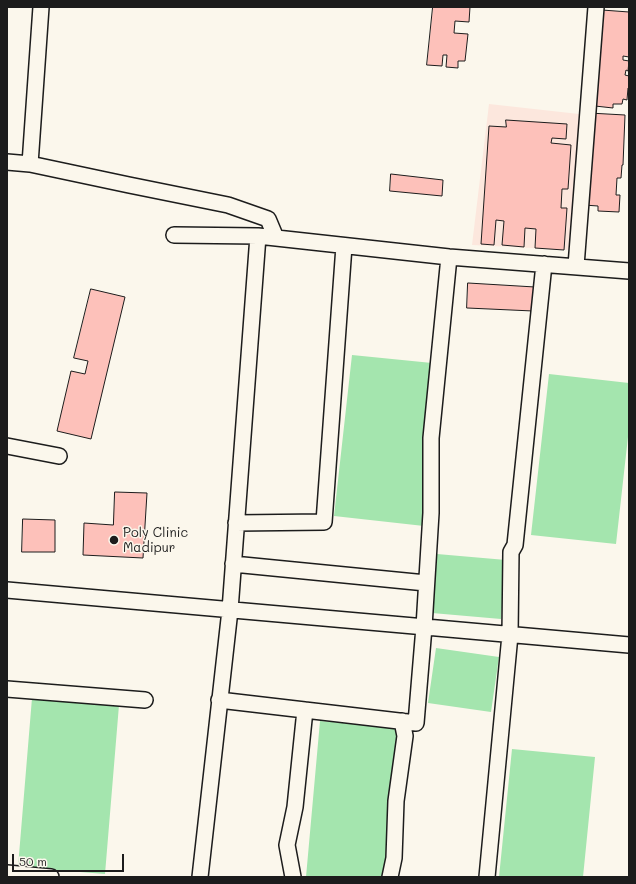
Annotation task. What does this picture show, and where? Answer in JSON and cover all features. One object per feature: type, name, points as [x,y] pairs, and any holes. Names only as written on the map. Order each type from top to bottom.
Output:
[{"type":"street","points":[[30,164],[42,7]]},
{"type":"street","points":[[576,266],[596,7]]},
{"type":"street","points":[[7,162],[30,164],[228,205],[268,219],[276,238]]},
{"type":"street","points":[[174,235],[258,236],[449,257],[629,271]]},
{"type":"street","points":[[200,877],[230,610],[258,236]]},
{"type":"street","points":[[236,524],[324,522],[344,246]]},
{"type":"street","points":[[220,700],[416,723],[431,513],[431,438],[449,257]]},
{"type":"street","points":[[487,877],[510,635],[511,552],[515,545],[544,264]]},
{"type":"street","points":[[7,446],[59,456]]},
{"type":"street","points":[[233,564],[426,583]]},
{"type":"street","points":[[7,590],[629,645]]},
{"type":"street","points":[[7,689],[145,700]]},
{"type":"street","points":[[293,877],[287,845],[295,807],[305,710]]},
{"type":"street","points":[[390,877],[394,858],[396,801],[405,736],[402,721]]},
{"type":"street","points":[[7,873],[51,877]]},
{"type":"shaded area","points":[[489,104],[579,114],[572,250],[472,245]]},
{"type":"green space","points":[[352,355],[442,364],[424,526],[334,516]]},
{"type":"green space","points":[[549,374],[629,383],[629,428],[616,544],[531,535]]},
{"type":"green space","points":[[437,554],[506,560],[501,619],[432,613]]},
{"type":"green space","points":[[436,648],[499,657],[491,712],[428,703]]},
{"type":"green space","points":[[32,698],[119,705],[105,874],[18,867]]},
{"type":"green space","points":[[320,721],[404,728],[389,877],[306,877]]},
{"type":"green space","points":[[512,749],[595,757],[583,877],[499,877]]},
{"type":"building","points":[[433,7],[470,7],[469,22],[455,21],[454,33],[468,34],[465,61],[458,61],[458,68],[446,67],[447,55],[443,55],[442,66],[427,65]]},
{"type":"building","points":[[602,10],[629,12],[629,57],[623,56],[623,60],[629,61],[628,71],[626,70],[625,75],[629,76],[627,100],[623,99],[622,104],[613,104],[613,108],[595,106]]},
{"type":"building","points":[[589,113],[625,115],[623,165],[621,178],[617,178],[616,195],[620,195],[619,212],[598,211],[598,206],[584,205]]},
{"type":"building","points":[[506,120],[567,124],[566,139],[552,138],[551,143],[571,145],[568,189],[562,189],[561,208],[567,208],[564,250],[535,248],[536,229],[525,228],[524,247],[502,245],[504,221],[496,220],[494,245],[481,244],[489,126],[506,127]]},
{"type":"building","points":[[391,174],[443,180],[442,196],[390,191]]},
{"type":"building","points":[[468,283],[535,287],[533,311],[467,308]]},
{"type":"building","points":[[91,289],[125,297],[91,439],[57,431],[71,371],[85,374],[88,361],[74,358]]},
{"type":"building","name":"Poly Clinic Madipur","points":[[115,492],[147,493],[143,558],[83,555],[84,523],[113,525]]},
{"type":"building","points":[[23,519],[55,520],[55,552],[22,552]]},
{"type":"place","name":"Poly Clinic Madipur","points":[[114,540]]}]
